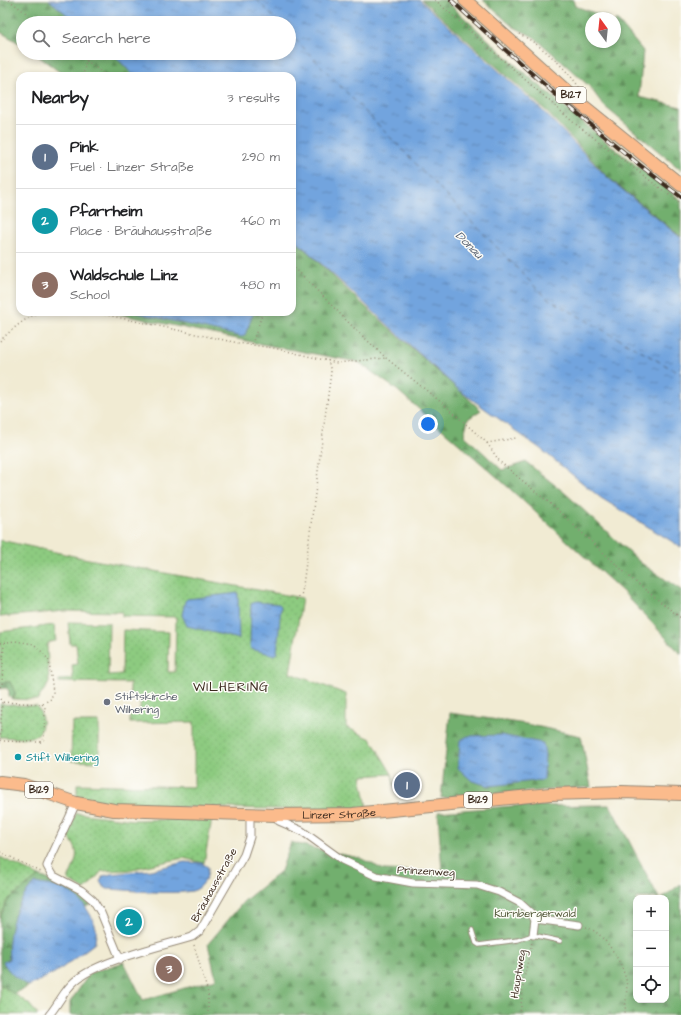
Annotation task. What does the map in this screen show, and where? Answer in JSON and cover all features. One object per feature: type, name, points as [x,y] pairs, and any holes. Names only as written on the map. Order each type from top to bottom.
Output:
[{"type":"main road","name":"B127","points":[[465,0],[581,104],[681,185]]},
{"type":"main road","name":"Linzer Straße","points":[[0,782],[24,785],[76,803],[96,808],[135,812],[275,815],[353,814],[550,794],[622,792],[681,794]]},
{"type":"street","points":[[76,803],[47,866],[52,875],[81,890],[93,900],[101,912],[120,959]]},
{"type":"street","name":"Bräuhausstraße","points":[[49,1015],[69,987],[78,978],[120,959],[192,937],[200,931],[244,855],[250,837],[250,814]]},
{"type":"street","name":"Prinzenweg","points":[[275,815],[279,821],[296,827],[342,860],[364,871],[400,882],[467,884],[486,887],[520,903],[535,919]]},
{"type":"street","points":[[533,935],[535,919],[579,925]]},
{"type":"lane","points":[[472,930],[476,943],[479,945],[518,940],[533,935],[560,941]]},
{"type":"path","points":[[10,0],[30,16]]},
{"type":"path","points":[[435,0],[573,122],[681,204]]},
{"type":"path","points":[[84,72],[86,60],[101,72]]},
{"type":"path","points":[[296,269],[386,358],[447,407],[487,443],[500,462],[553,506],[633,580],[681,618]]},
{"type":"path","points":[[0,342],[31,316]]},
{"type":"path","points":[[112,316],[252,345],[274,348],[337,363],[386,358]]},
{"type":"path","points":[[252,345],[263,316]]},
{"type":"path","points":[[296,600],[302,593],[314,510],[331,372],[328,360]]},
{"type":"path","points":[[487,443],[516,438]]},
{"type":"path","points":[[0,643],[15,641],[34,644],[49,661],[53,692],[51,699],[42,704],[1,701],[0,744]]},
{"type":"path","points":[[0,687],[2,685],[4,642]]},
{"type":"path","points":[[0,741],[41,742],[44,739],[45,708],[42,704]]},
{"type":"path","points":[[0,852],[38,872],[52,875]]},
{"type":"path","points":[[579,925],[592,929],[604,938],[613,953],[626,980],[625,1015]]},
{"type":"path","name":"Hauptweg","points":[[520,1015],[524,978],[533,935]]},
{"type":"path","points":[[192,937],[208,993],[208,1015]]},
{"type":"green space","points":[[0,0],[49,0],[68,16],[16,16],[16,41],[0,32]]},
{"type":"green space","points":[[422,0],[445,0],[520,69],[610,145],[681,200],[681,237],[608,177],[544,109]]},
{"type":"green space","points":[[483,0],[573,0],[575,6],[592,12],[585,12],[585,48],[621,48],[621,24],[643,51],[639,97],[681,107],[681,170],[604,106],[589,86],[534,37],[512,26]]},
{"type":"green space","points":[[43,60],[119,60],[130,72],[60,72]]},
{"type":"green space","points":[[296,241],[357,299],[481,410],[468,419],[464,435],[502,470],[526,462],[565,493],[641,563],[681,590],[681,654],[622,591],[498,478],[397,390],[358,362],[256,343],[128,316],[296,316]]},
{"type":"green space","points":[[0,540],[83,558],[302,598],[290,673],[346,694],[346,727],[371,739],[392,774],[361,776],[367,807],[333,810],[122,806],[77,798],[77,784],[194,787],[194,722],[130,723],[130,714],[135,714],[139,711],[140,702],[136,696],[130,695],[130,683],[59,682],[59,680],[73,679],[72,665],[78,664],[76,644],[70,644],[68,622],[109,623],[108,675],[122,674],[123,630],[169,632],[168,672],[175,672],[176,617],[122,616],[122,612],[65,611],[0,617]]},
{"type":"green space","points":[[54,625],[56,641],[49,642],[47,645],[48,684],[37,700],[12,699],[15,697],[10,682],[0,682],[0,632]]},
{"type":"green space","points":[[0,682],[10,682],[16,694],[12,699],[6,688],[0,689]]},
{"type":"green space","points":[[0,704],[37,706],[42,720],[40,730],[32,737],[0,737]]},
{"type":"green space","points":[[450,713],[526,724],[581,736],[591,787],[441,798]]},
{"type":"green space","points":[[72,722],[99,722],[99,762],[71,761]]},
{"type":"green space","name":"Kürnbergerwald","points":[[610,805],[657,895],[633,895],[633,1003],[669,1003],[669,895],[666,895],[681,884],[681,1015],[70,1015],[70,1002],[90,973],[124,962],[143,1000],[216,979],[208,944],[244,901],[281,871],[291,842],[324,851],[360,858],[384,870],[442,872],[438,812],[513,806]]},
{"type":"green space","points":[[76,813],[133,820],[212,819],[204,863],[183,858],[128,870],[102,871],[85,890],[68,880],[75,862],[76,852],[68,836]]},
{"type":"green space","points":[[0,857],[39,876],[8,900],[0,918]]},
{"type":"green space","points":[[39,876],[66,888],[91,905],[84,907],[75,896],[63,890],[36,883],[32,886],[21,902],[10,935],[10,963],[20,979],[29,986],[14,994],[0,984],[0,918],[8,900]]},
{"type":"green space","points":[[0,984],[29,1004],[38,1015],[0,1014]]},
{"type":"water","name":"Donau","points":[[49,0],[420,0],[540,108],[607,177],[681,238],[681,547],[601,498],[542,450],[459,390],[296,241],[296,72],[130,72],[119,60],[296,60],[296,16],[68,16]]},
{"type":"water","points":[[150,316],[252,316],[245,335],[242,337]]},
{"type":"water","points":[[238,593],[239,639],[187,626],[182,615],[185,601],[187,599]]},
{"type":"water","points":[[255,602],[279,604],[281,606],[277,653],[274,655],[251,649],[251,604]]},
{"type":"water","points":[[501,735],[543,743],[545,755],[544,780],[489,786],[472,781],[458,768],[460,740],[468,736]]},
{"type":"water","points":[[184,862],[202,863],[208,867],[204,882],[196,890],[173,893],[107,889],[100,881],[103,876],[111,874],[151,870]]},
{"type":"water","points":[[36,883],[62,888],[76,896],[88,911],[94,922],[96,931],[95,943],[58,971],[29,986],[14,976],[3,962],[9,959],[9,939],[18,907],[29,890]]},
{"type":"ferry route","points":[[257,0],[272,16]]},
{"type":"ferry route","points":[[296,40],[545,297],[681,374]]},
{"type":"railway","points":[[451,0],[563,102],[681,197]]},
{"type":"place","name":"Stiftskirche Wilhering","points":[[107,702]]},
{"type":"place","name":"Stift Wilhering","points":[[18,757]]},
{"type":"place","name":"Pink","points":[[407,785]]},
{"type":"place","name":"Pfarrheim","points":[[129,922]]},
{"type":"place","name":"Waldschule Linz","points":[[169,969]]},
{"type":"district","name":"WILHERING","points":[[231,687]]}]
